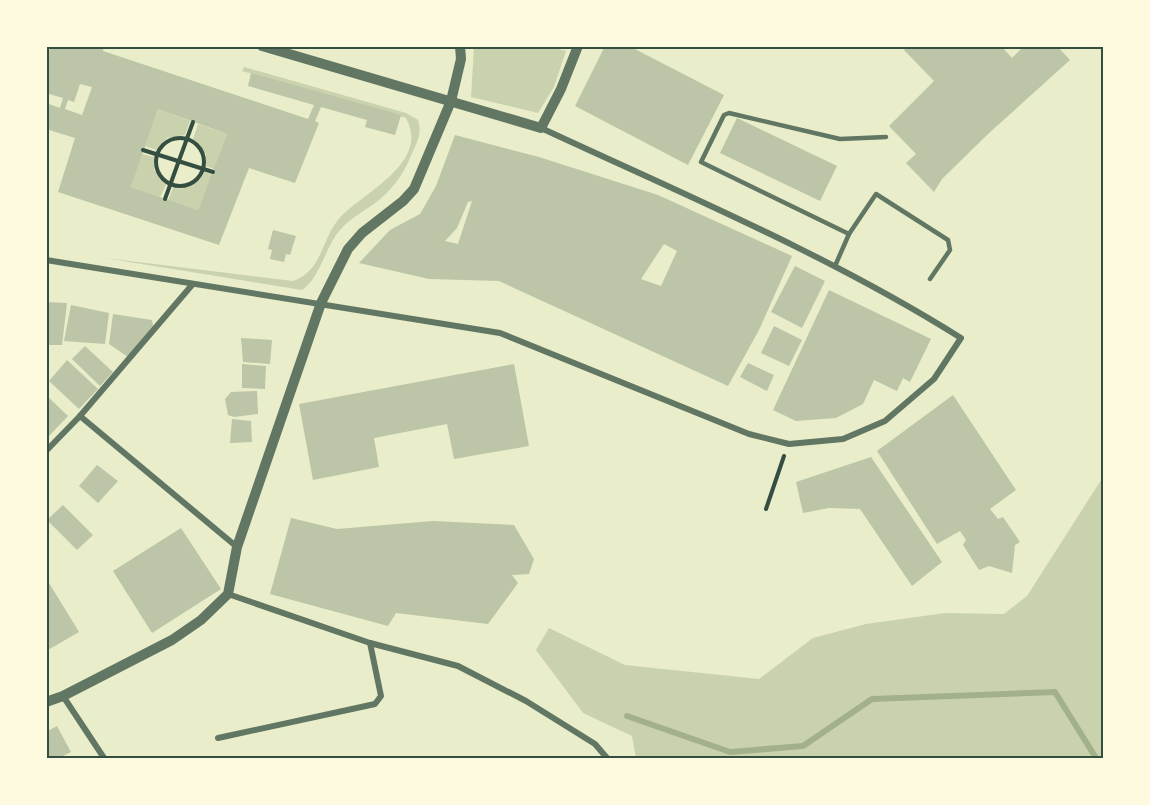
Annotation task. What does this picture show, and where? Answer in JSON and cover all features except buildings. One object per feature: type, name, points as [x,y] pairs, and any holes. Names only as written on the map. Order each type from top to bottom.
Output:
[{"type":"street","points":[[46,260],[500,333],[749,434],[789,444],[843,439],[885,421],[934,379],[962,338],[907,303],[835,266],[541,128],[262,46]]},
{"type":"street","points":[[46,702],[63,696],[172,640],[201,620],[228,594],[237,547],[321,303],[348,249],[362,233],[403,201],[414,189],[451,101],[461,59],[460,46]]},
{"type":"street","points":[[541,128],[561,89],[578,46]]},
{"type":"street","points":[[46,450],[80,416],[192,285]]},
{"type":"street","points":[[80,416],[237,547]]},
{"type":"street","points":[[228,594],[370,644],[458,666],[526,701],[595,744],[607,758]]},
{"type":"street","points":[[218,738],[375,704],[381,696],[370,644]]},
{"type":"street","points":[[63,696],[104,759]]},
{"type":"lane","points":[[849,234],[701,162],[724,115],[729,113],[840,139],[886,137]]},
{"type":"lane","points":[[835,266],[849,234],[876,194],[948,240],[950,250],[930,279]]},
{"type":"path","points":[[165,199],[194,122]]},
{"type":"path","points":[[169,140],[187,140],[199,148],[203,156],[202,168],[197,179],[190,184],[171,184],[160,176],[156,160],[157,154],[169,140]]},
{"type":"path","points":[[143,150],[213,172]]},
{"type":"path","points":[[766,509],[789,444]]},
{"type":"green space","points":[[545,46],[566,51],[554,87],[538,113],[471,97],[474,47]]},
{"type":"green space","points":[[244,67],[406,113],[418,120],[420,128],[418,140],[407,165],[395,184],[379,200],[340,229],[313,279],[302,290],[105,258],[293,281],[303,276],[316,263],[338,220],[402,163],[409,150],[411,134],[406,118],[242,71]]},
{"type":"green space","points":[[158,109],[190,121],[185,135],[167,138],[156,150],[145,146]]},
{"type":"green space","points":[[198,124],[227,134],[214,169],[206,166],[206,154],[193,139]]},
{"type":"green space","points":[[142,154],[154,157],[154,170],[166,185],[160,197],[131,187]]},
{"type":"green space","points":[[205,172],[212,175],[198,210],[168,200],[173,188],[192,186]]},
{"type":"green space","points":[[1103,477],[1103,758],[636,758],[632,736],[583,713],[536,650],[549,628],[625,665],[759,679],[813,638],[866,624],[945,613],[1004,614],[1027,596]]},
{"type":"waterway","points":[[627,716],[730,752],[803,746],[872,699],[1055,692],[1096,758]]}]
